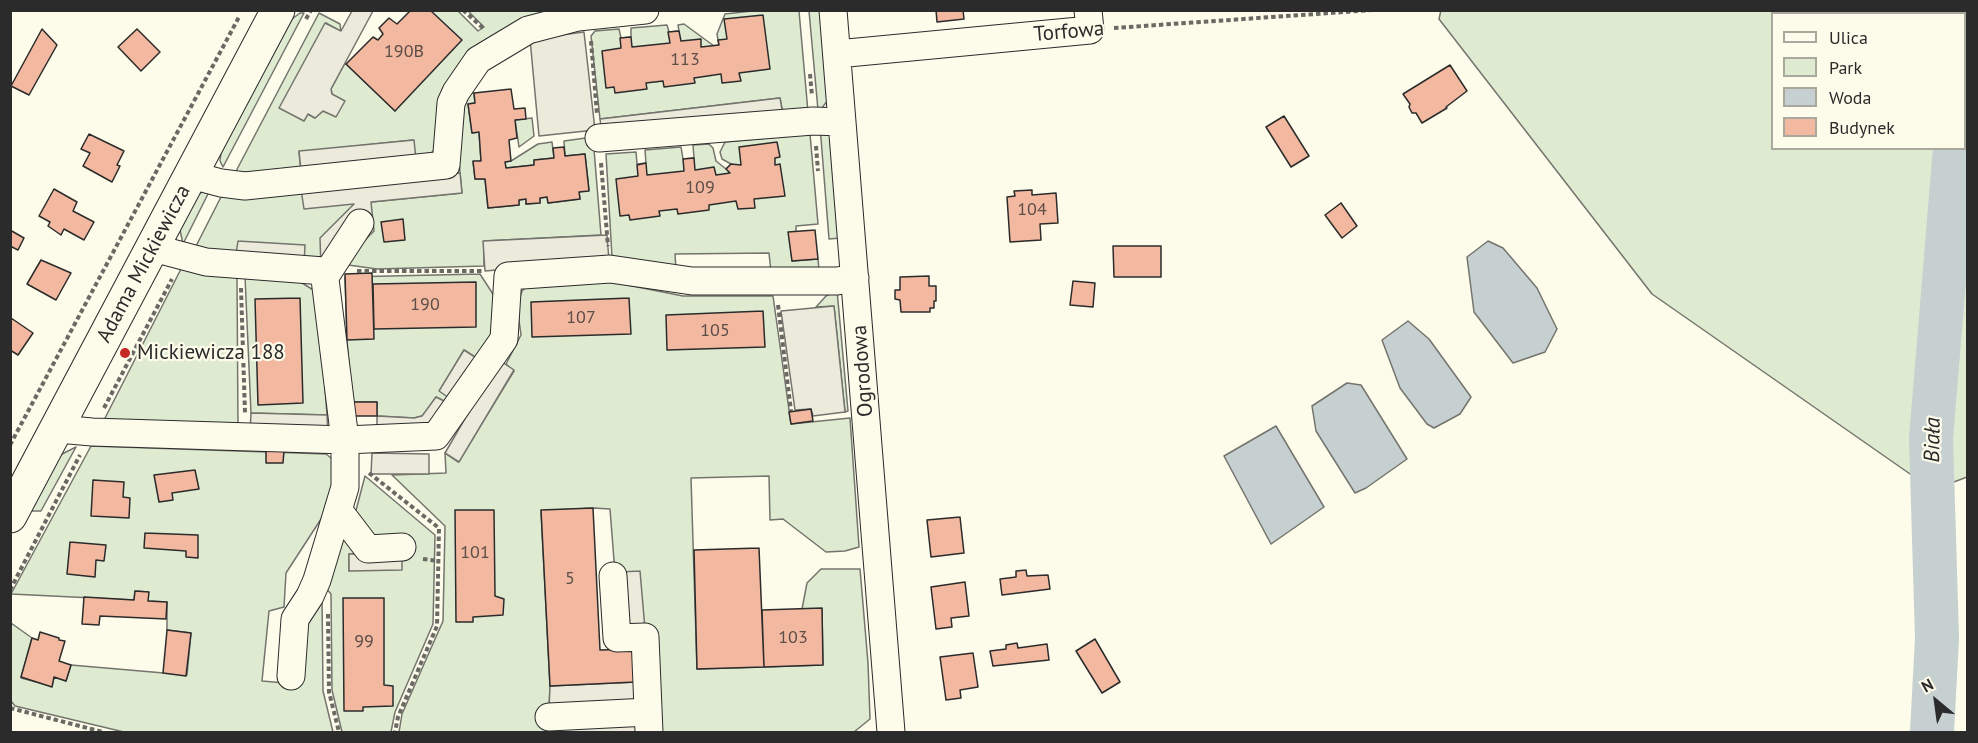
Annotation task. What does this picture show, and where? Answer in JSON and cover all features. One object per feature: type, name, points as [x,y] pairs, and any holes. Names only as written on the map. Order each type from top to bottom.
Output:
[{"type":"main road","name":"Adama Mickiewicza","points":[[10,516],[191,175],[292,16]]},
{"type":"street","points":[[191,175],[221,183],[245,186],[446,165],[451,103],[478,60],[528,30],[578,17],[645,10]]},
{"type":"street","name":"Ogrodowa","points":[[833,10],[891,732]]},
{"type":"street","name":"Torfowa","points":[[837,54],[1089,20]]},
{"type":"street","points":[[599,138],[813,121],[842,122]]},
{"type":"street","points":[[291,675],[295,619],[316,580],[345,487],[345,450],[326,272],[360,223]]},
{"type":"street","points":[[153,248],[206,262],[326,272]]},
{"type":"street","points":[[57,429],[345,450],[436,436],[504,339],[508,276],[610,269],[692,281],[837,281],[855,278]]},
{"type":"street","points":[[339,511],[368,549],[402,546]]},
{"type":"street","points":[[549,717],[649,722],[645,637],[617,638],[613,576]]},
{"type":"path","points":[[10,445],[243,10]]},
{"type":"path","points":[[292,16],[311,10]]},
{"type":"path","name":"Torfowa","points":[[1089,20],[1373,10]]},
{"type":"path","points":[[10,590],[184,257]]},
{"type":"path","points":[[240,265],[245,419]]},
{"type":"path","points":[[326,272],[481,270],[508,276]]},
{"type":"path","points":[[778,305],[792,411]]},
{"type":"path","points":[[345,450],[371,474],[439,528],[437,626],[398,717],[395,732]]},
{"type":"path","points":[[316,580],[328,598],[329,692],[339,732]]},
{"type":"path","points":[[10,708],[103,732]]},
{"type":"green space","points":[[761,10],[799,11],[808,112],[783,115],[780,98],[600,119],[591,36],[595,31],[619,29],[621,38],[631,37],[631,28],[667,25],[669,32],[679,31],[678,25],[684,24],[714,46],[719,45],[717,34],[725,14]]},
{"type":"green space","points":[[1441,10],[1967,11],[1967,477],[1933,490],[1652,294],[1439,19]]},
{"type":"green space","points":[[430,11],[458,11],[478,31],[484,27],[468,11],[583,11],[471,53],[434,150],[427,157],[416,160],[413,140],[299,152],[301,171],[234,175],[319,13],[340,24],[341,32],[326,23],[304,121],[308,114],[315,118],[323,111],[336,116],[331,89],[345,63],[395,111]]},
{"type":"green space","points":[[809,11],[820,11],[828,100],[818,110]]},
{"type":"green space","points":[[304,13],[223,167],[220,161],[221,152],[292,19]]},
{"type":"green space","points":[[466,93],[474,93],[475,103],[468,104],[472,133],[479,132],[481,161],[473,162],[475,179],[485,179],[488,208],[519,205],[519,200],[526,199],[526,204],[540,203],[540,198],[547,197],[548,203],[580,199],[579,192],[589,190],[585,154],[565,156],[564,141],[593,137],[601,235],[484,241],[484,266],[377,269],[341,264],[371,202],[462,193],[457,141]]},
{"type":"green space","points":[[532,118],[534,136],[519,147],[515,120]]},
{"type":"green space","points":[[820,126],[832,133],[840,238],[829,239]]},
{"type":"green space","points":[[810,134],[818,224],[796,226],[796,232],[789,233],[792,261],[818,259],[819,270],[771,272],[769,253],[675,254],[676,270],[612,257],[606,154],[636,152],[637,164],[646,163],[645,150],[681,147],[683,159],[694,158],[693,145],[709,144],[713,148],[716,161],[726,169],[731,164],[722,159],[720,152],[725,142]]},
{"type":"green space","points":[[552,142],[554,158],[534,160],[534,165],[506,168],[505,162],[511,161],[538,144]]},
{"type":"green space","points":[[206,189],[210,190],[183,244],[180,230],[198,195]]},
{"type":"green space","points":[[301,189],[355,204],[321,264],[304,265],[304,245],[235,260],[192,254],[223,193]]},
{"type":"green space","points":[[181,269],[237,276],[238,428],[102,424]]},
{"type":"green space","points":[[480,274],[500,305],[495,328],[478,359],[464,350],[440,391],[452,400],[450,404],[436,397],[427,412],[414,418],[377,416],[377,402],[352,402],[345,277]]},
{"type":"green space","points":[[245,276],[299,281],[318,293],[327,415],[251,413]]},
{"type":"green space","points":[[612,282],[683,296],[773,296],[791,424],[850,418],[859,547],[845,551],[826,552],[783,519],[770,520],[769,476],[691,478],[697,669],[823,665],[822,609],[802,609],[807,583],[821,569],[860,569],[870,719],[854,732],[658,732],[645,629],[615,573],[610,509],[593,508],[541,511],[550,686],[548,732],[399,732],[402,714],[443,621],[445,526],[392,475],[446,473],[445,453],[458,462],[514,371],[506,364],[521,335],[517,306],[522,291],[527,286]]},
{"type":"green space","points":[[837,290],[848,411],[845,412],[834,306],[816,307],[826,296]]},
{"type":"green space","points":[[91,446],[326,454],[336,462],[334,499],[286,573],[284,607],[269,611],[262,681],[297,684],[301,637],[322,597],[323,691],[333,732],[124,732],[15,706],[11,701],[11,623],[32,638],[21,678],[52,686],[54,677],[66,681],[71,665],[187,675],[191,633],[167,630],[167,602],[148,601],[148,592],[135,591],[134,600],[11,594]]},
{"type":"green space","points":[[76,447],[41,511],[31,511],[55,462],[62,454]]},
{"type":"green space","points":[[365,476],[435,535],[433,624],[395,712],[391,732],[342,732],[332,690],[331,594],[325,587],[340,537],[355,541],[355,554],[349,554],[349,571],[373,539],[354,518]]},
{"type":"shaded area","points":[[352,11],[373,11],[331,89],[332,94],[345,101],[336,117],[323,111],[315,118],[308,114],[304,121],[279,108],[325,23],[341,31]]},
{"type":"shaded area","points":[[584,32],[595,130],[539,136],[530,39]]},
{"type":"shaded area","points":[[780,98],[783,115],[602,136],[600,119]]},
{"type":"shaded area","points":[[414,140],[416,160],[301,171],[299,151]]},
{"type":"shaded area","points":[[460,173],[462,193],[371,202],[374,231],[341,264],[321,269],[320,238],[354,204],[304,209],[301,189]]},
{"type":"shaded area","points":[[607,235],[609,260],[485,271],[483,241]]},
{"type":"shaded area","points":[[238,241],[305,245],[304,265],[235,260]]},
{"type":"shaded area","points":[[834,306],[845,412],[813,416],[811,409],[795,410],[781,311]]},
{"type":"shaded area","points":[[464,350],[478,359],[434,431],[377,434],[377,416],[414,418],[422,416],[436,397],[450,404],[452,400],[439,391]]},
{"type":"shaded area","points":[[499,360],[514,370],[459,462],[445,453]]},
{"type":"shaded area","points":[[251,413],[327,415],[328,434],[250,432]]},
{"type":"shaded area","points":[[372,453],[429,454],[429,474],[371,474]]},
{"type":"shaded area","points":[[349,554],[402,554],[402,570],[349,571]]},
{"type":"shaded area","points":[[640,571],[645,629],[626,631],[620,572]]},
{"type":"shaded area","points":[[636,682],[640,732],[548,732],[550,686]]},
{"type":"water","points":[[1488,241],[1503,248],[1537,288],[1557,329],[1545,352],[1513,363],[1474,312],[1467,257]]},
{"type":"water","points":[[1408,321],[1429,339],[1471,397],[1460,414],[1434,428],[1427,424],[1400,388],[1382,340]]},
{"type":"water","points":[[1347,383],[1361,385],[1407,459],[1366,488],[1355,493],[1316,431],[1312,406]]},
{"type":"water","points":[[1276,426],[1324,507],[1271,544],[1224,456]]},
{"type":"building","points":[[411,10],[430,10],[462,40],[395,111],[346,64],[373,37],[378,40],[383,34],[379,28],[389,18],[397,24]]},
{"type":"building","points":[[936,10],[963,10],[964,19],[937,22]]},
{"type":"building","points":[[763,15],[770,69],[739,73],[741,81],[722,83],[721,74],[694,78],[695,83],[664,87],[663,81],[646,83],[647,89],[615,93],[614,87],[606,88],[602,51],[621,48],[620,38],[631,37],[632,47],[670,43],[668,32],[679,31],[681,41],[701,39],[701,47],[719,45],[718,40],[727,39],[724,19]]},
{"type":"building","points":[[42,29],[57,45],[29,95],[11,86]]},
{"type":"building","points":[[137,29],[160,52],[141,71],[118,47]]},
{"type":"building","points":[[1450,65],[1467,91],[1447,108],[1422,123],[1416,113],[1412,113],[1410,104],[1403,94]]},
{"type":"building","points":[[511,89],[514,109],[525,108],[526,119],[515,120],[517,138],[509,140],[511,161],[505,162],[506,168],[534,165],[534,160],[554,158],[553,148],[564,147],[565,156],[585,154],[589,191],[579,192],[580,199],[548,203],[547,197],[540,198],[540,203],[526,204],[526,199],[519,200],[519,205],[488,208],[485,179],[475,179],[473,161],[481,161],[479,132],[472,133],[468,104],[475,103],[474,93]]},
{"type":"building","points":[[1284,116],[1309,156],[1291,167],[1266,127]]},
{"type":"building","points":[[89,134],[124,151],[112,182],[83,166],[90,153],[81,149]]},
{"type":"building","points":[[777,142],[780,157],[775,158],[775,165],[780,164],[785,196],[754,199],[755,208],[738,209],[736,201],[709,205],[709,210],[678,214],[677,209],[659,211],[660,216],[630,220],[629,215],[620,216],[616,179],[638,176],[637,165],[646,163],[647,175],[684,171],[683,159],[694,158],[695,170],[714,167],[716,175],[730,173],[726,169],[731,164],[741,165],[739,147]]},
{"type":"building","points":[[54,189],[77,202],[73,211],[94,222],[84,240],[64,229],[61,235],[48,226],[50,222],[39,216]]},
{"type":"building","points":[[1032,190],[1032,195],[1056,193],[1058,223],[1040,224],[1041,240],[1010,242],[1007,197],[1015,196],[1014,191]]},
{"type":"building","points":[[1341,203],[1357,226],[1342,238],[1325,215]]},
{"type":"building","points":[[403,219],[405,240],[384,242],[381,222]]},
{"type":"building","points":[[10,230],[24,238],[18,250],[10,246]]},
{"type":"building","points":[[815,230],[818,259],[792,261],[788,232]]},
{"type":"building","points":[[1113,246],[1161,246],[1161,277],[1114,277]]},
{"type":"building","points":[[41,260],[71,273],[56,300],[27,284]]},
{"type":"building","points":[[372,273],[374,339],[347,340],[345,274]]},
{"type":"building","points":[[929,276],[929,286],[936,286],[934,308],[930,308],[930,312],[901,312],[900,300],[895,299],[895,290],[900,290],[900,277]]},
{"type":"building","points":[[1073,281],[1095,283],[1093,307],[1070,305]]},
{"type":"building","points":[[476,282],[476,327],[374,329],[373,284]]},
{"type":"building","points":[[300,298],[303,403],[258,405],[255,299]]},
{"type":"building","points":[[629,298],[631,334],[532,337],[531,302]]},
{"type":"building","points":[[763,311],[765,347],[667,350],[666,315]]},
{"type":"building","points":[[11,318],[33,333],[18,355],[10,350]]},
{"type":"building","points":[[352,402],[377,402],[377,416],[352,416]]},
{"type":"building","points":[[811,409],[813,421],[791,424],[789,412]]},
{"type":"building","points":[[266,450],[284,451],[283,463],[266,463]]},
{"type":"building","points":[[195,470],[199,489],[172,493],[173,500],[159,502],[154,475]]},
{"type":"building","points":[[93,480],[124,482],[123,497],[130,498],[129,518],[91,516]]},
{"type":"building","points":[[593,508],[600,650],[634,649],[636,682],[550,686],[541,510]]},
{"type":"building","points":[[455,510],[494,510],[495,596],[504,599],[503,615],[473,617],[473,622],[456,622]]},
{"type":"building","points":[[960,517],[964,553],[931,557],[927,520]]},
{"type":"building","points":[[145,533],[198,535],[198,558],[186,557],[186,551],[144,548]]},
{"type":"building","points":[[70,542],[106,545],[104,561],[96,560],[95,577],[67,574]]},
{"type":"building","points":[[759,548],[764,667],[697,669],[694,550]]},
{"type":"building","points":[[1026,570],[1027,576],[1048,575],[1050,589],[1002,595],[1000,579],[1016,577],[1016,571]]},
{"type":"building","points":[[965,582],[969,616],[951,618],[952,627],[936,629],[931,587]]},
{"type":"building","points":[[135,591],[149,592],[148,601],[167,602],[166,619],[100,616],[99,625],[82,624],[84,597],[134,600]]},
{"type":"building","points":[[343,598],[384,598],[384,685],[393,686],[393,706],[363,707],[363,711],[344,711]]},
{"type":"building","points":[[822,608],[823,665],[764,667],[762,610]]},
{"type":"building","points":[[167,630],[191,633],[186,676],[163,673]]},
{"type":"building","points":[[40,632],[65,641],[59,661],[71,665],[66,681],[54,677],[52,687],[21,677],[32,638],[38,640]]},
{"type":"building","points":[[1095,639],[1120,682],[1102,693],[1076,651]]},
{"type":"building","points":[[1017,643],[1018,648],[1047,644],[1049,660],[993,666],[990,651],[1006,649],[1006,645]]},
{"type":"building","points":[[973,653],[978,687],[960,690],[961,698],[946,700],[940,657]]},
{"type":"waterway","name":"Biała","points":[[1932,732],[1937,638],[1931,438],[1955,150]]},
{"type":"place","name":"Mickiewicza 188","points":[[125,353]]}]
